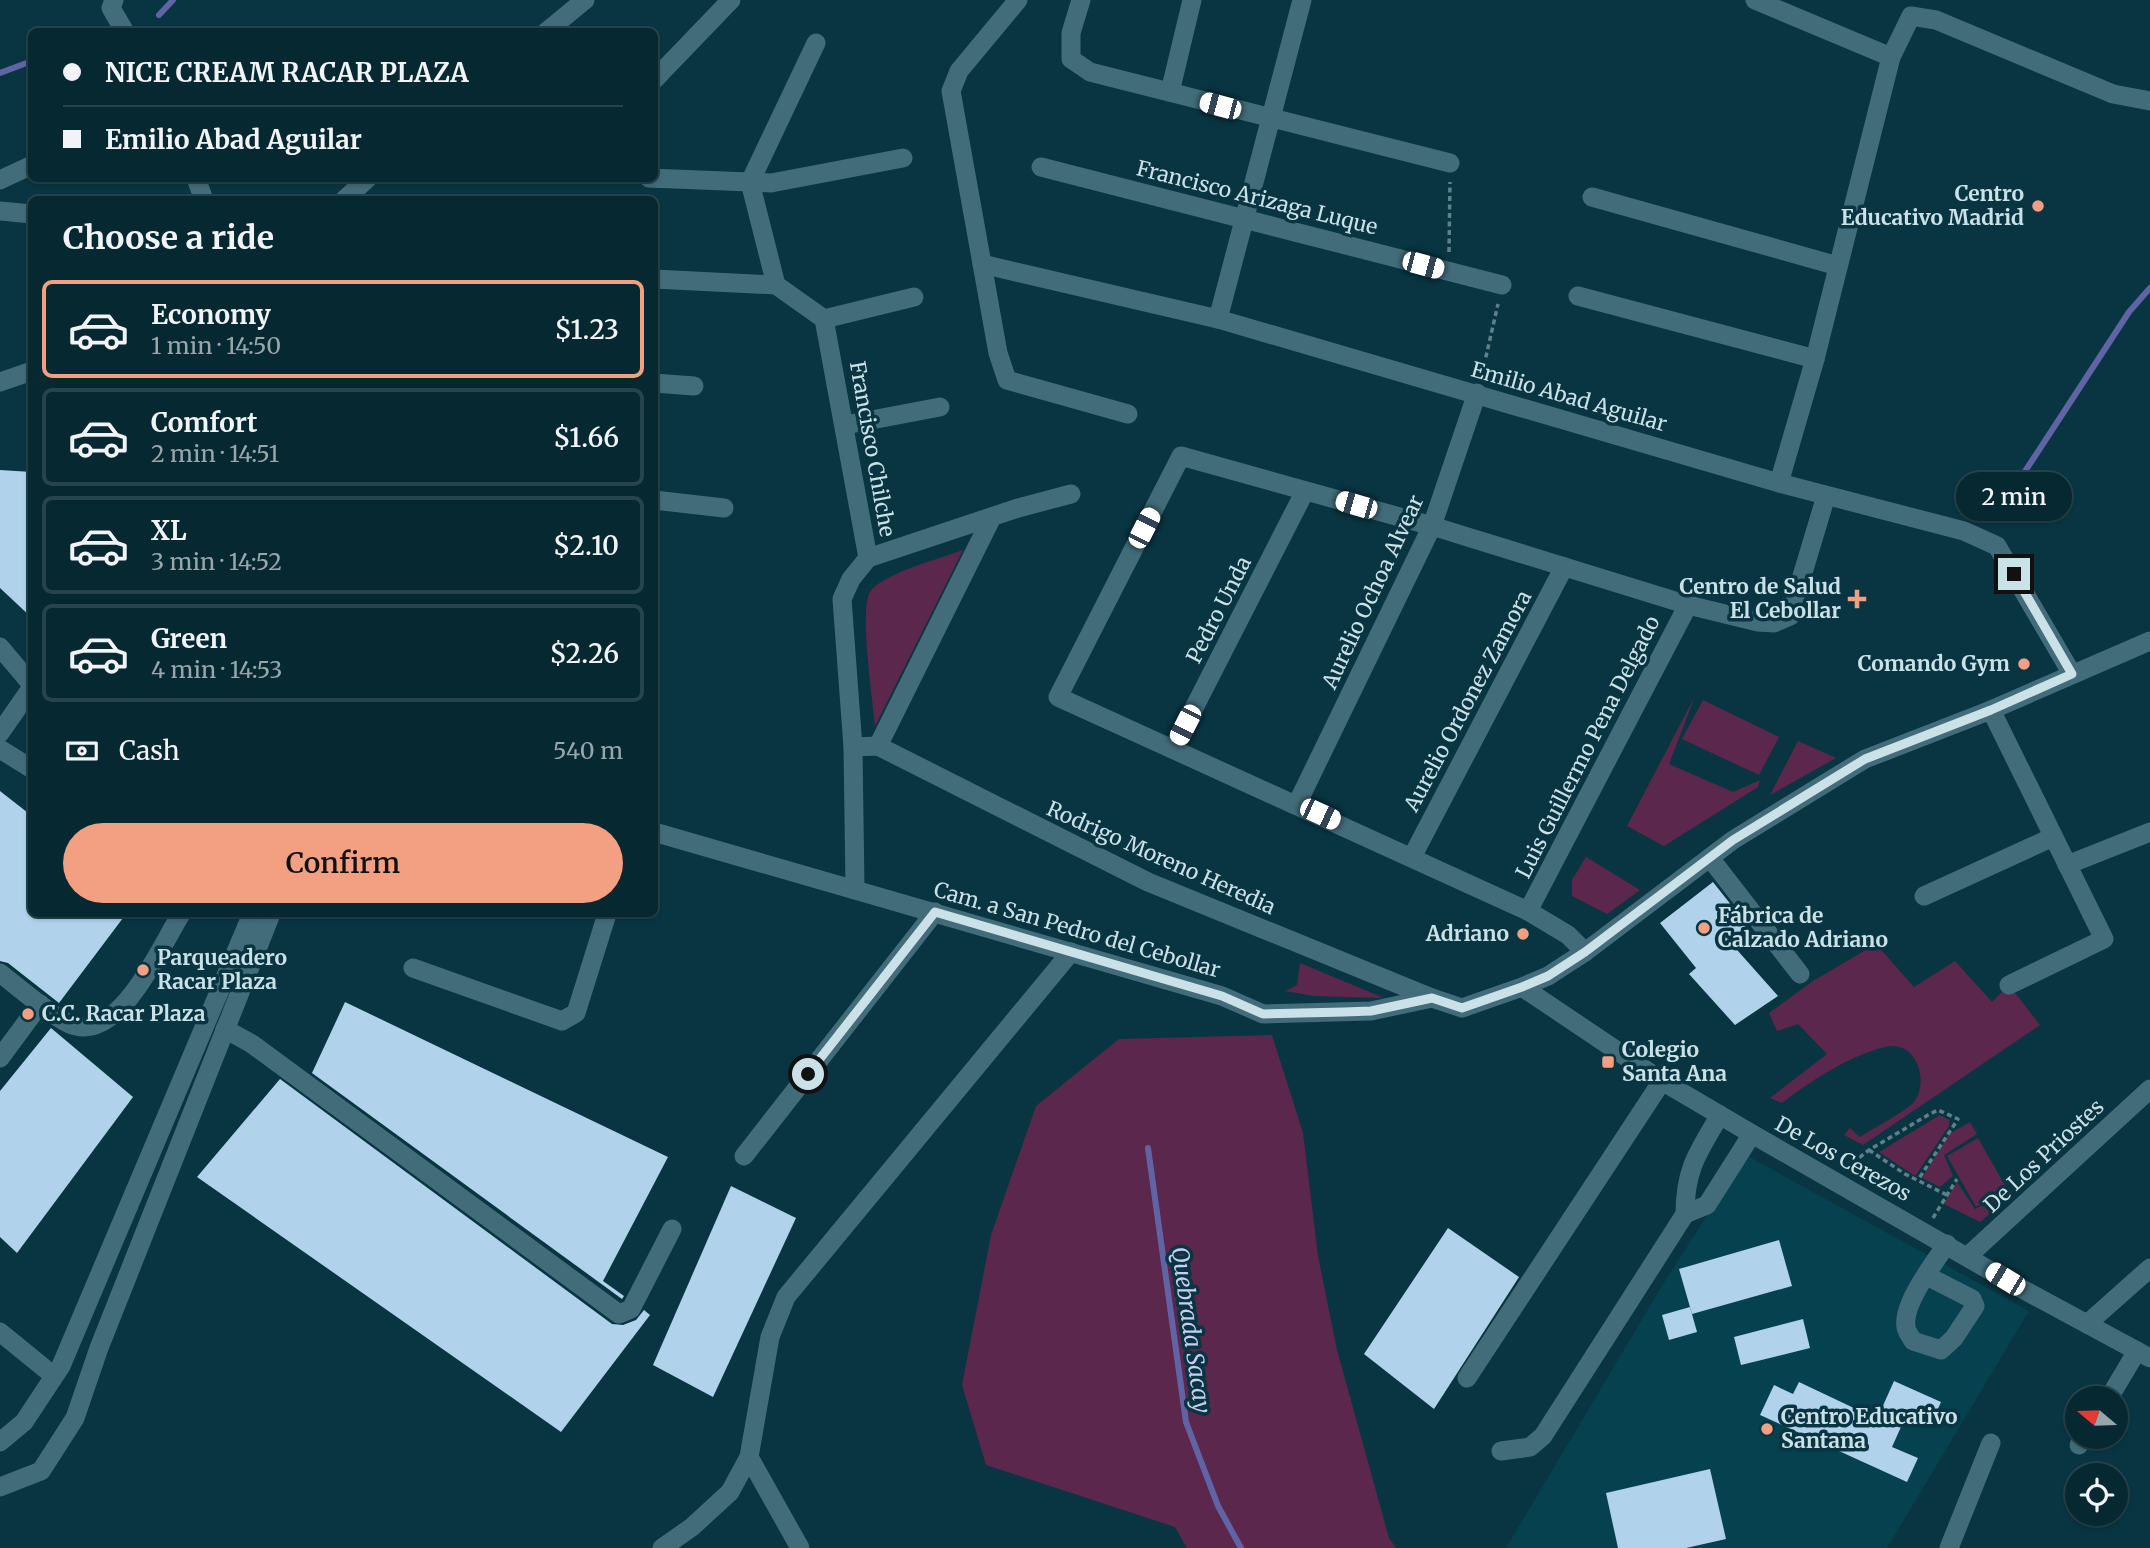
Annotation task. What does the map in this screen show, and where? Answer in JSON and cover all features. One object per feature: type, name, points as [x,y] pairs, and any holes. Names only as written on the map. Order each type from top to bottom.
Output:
[{"type":"street","points":[[114,0],[111,8],[123,28]]},
{"type":"street","points":[[551,28],[585,0]]},
{"type":"street","points":[[658,76],[731,0]]},
{"type":"street","points":[[1018,0],[958,71],[951,91],[998,353],[1007,380],[1128,414]]},
{"type":"street","points":[[1081,0],[1070,33],[1071,59],[1090,72],[1450,163]]},
{"type":"street","points":[[1170,92],[1192,0]]},
{"type":"street","points":[[1218,319],[1302,0]]},
{"type":"street","points":[[1755,0],[1891,57]]},
{"type":"street","points":[[1779,483],[1815,359],[1891,57],[1911,16],[1936,20],[2113,94],[2150,101]]},
{"type":"street","points":[[776,285],[750,182],[816,43]]},
{"type":"street","points":[[658,178],[771,183],[903,158]]},
{"type":"street","points":[[0,180],[28,167]]},
{"type":"street","name":"Francisco Arizaga Luque","points":[[1041,167],[1503,285]]},
{"type":"street","points":[[349,196],[364,182]]},
{"type":"street","points":[[1591,197],[1838,266]]},
{"type":"street","points":[[0,211],[28,214]]},
{"type":"street","name":"Emilio Abad Aguilar","points":[[982,264],[1218,319],[1779,483],[1964,531],[1997,546],[2072,674]]},
{"type":"street","points":[[658,279],[776,285],[824,318],[914,297]]},
{"type":"street","points":[[1578,296],[1815,359]]},
{"type":"street","name":"Francisco Chilche","points":[[824,318],[868,558],[850,579],[842,600],[853,747],[855,888]]},
{"type":"street","points":[[0,382],[28,372]]},
{"type":"street","points":[[658,383],[694,386]]},
{"type":"street","name":"Aurelio Ochoa Alvear","points":[[1297,804],[1433,526],[1477,393]]},
{"type":"street","points":[[845,425],[940,407]]},
{"type":"street","points":[[1585,952],[1568,935],[1528,911],[1058,697],[1181,456],[1433,526],[1688,605],[1758,622],[1774,623],[1790,616],[1826,496]]},
{"type":"street","name":"Pedro Unda","points":[[1173,749],[1305,491]]},
{"type":"street","points":[[868,558],[1070,494]]},
{"type":"street","points":[[658,500],[724,508]]},
{"type":"street","points":[[853,747],[878,746],[992,517]]},
{"type":"street","name":"Aurelio Ordonez Zamora","points":[[1412,857],[1564,567]]},
{"type":"street","name":"Luis Guillermo Pena Delgado","points":[[1528,911],[1688,605]]},
{"type":"street","name":"Cam. a San Pedro del Cebollar","points":[[658,833],[1222,996],[1263,1014],[1371,1011],[1432,998],[1462,1008],[1548,976],[1585,952],[1710,858],[1865,759],[1991,710],[2150,641]]},
{"type":"street","points":[[0,647],[28,681]]},
{"type":"street","points":[[0,733],[28,692]]},
{"type":"street","points":[[1991,710],[2103,941],[2009,985]]},
{"type":"street","name":"Rodrigo Moreno Heredia","points":[[878,746],[1006,813],[1148,881],[1432,998]]},
{"type":"street","points":[[0,749],[28,766]]},
{"type":"street","points":[[2067,864],[2150,832]]},
{"type":"street","points":[[1924,896],[2053,837]]},
{"type":"street","points":[[1710,858],[1801,974]]},
{"type":"street","points":[[744,1156],[935,912]]},
{"type":"street","points":[[0,973],[40,1004],[75,1026],[94,1026],[124,1007],[179,917]]},
{"type":"street","points":[[0,1442],[24,1422],[54,1376],[251,917]]},
{"type":"street","points":[[0,1487],[41,1471],[75,1418],[99,1348],[270,917]]},
{"type":"street","points":[[412,968],[562,1021],[576,1013],[606,917]]},
{"type":"street","points":[[662,1548],[692,1527],[730,1492],[749,1457],[770,1337],[786,1297],[1071,952]]},
{"type":"street","name":"De Los Cerezos","points":[[1522,987],[1662,1081],[1832,1180],[2144,1354]]},
{"type":"street","points":[[0,1059],[40,1004]]},
{"type":"street","points":[[225,1029],[253,1044],[619,1314],[631,1309],[672,1229]]},
{"type":"street","points":[[1467,1377],[1662,1081]]},
{"type":"street","name":"De Los Priostes","points":[[1968,1256],[2150,1089]]},
{"type":"street","points":[[1502,1451],[1530,1447],[1543,1436],[1685,1214],[1685,1185],[1692,1165],[1720,1115]]},
{"type":"street","points":[[1685,1214],[1707,1205],[1752,1134]]},
{"type":"street","points":[[1927,1276],[1947,1244]]},
{"type":"street","points":[[2087,1324],[2150,1268]]},
{"type":"street","points":[[0,1332],[54,1376]]},
{"type":"street","points":[[2119,1386],[2144,1354]]},
{"type":"street","points":[[1956,1546],[1991,1443]]},
{"type":"street","points":[[749,1457],[800,1548]]},
{"type":"path","points":[[1449,271],[1450,163]]},
{"type":"path","points":[[1477,393],[1503,285]]},
{"type":"path","points":[[1832,1180],[1868,1150],[1938,1111],[1958,1119],[1918,1180]]},
{"type":"path","points":[[1868,1150],[1947,1195]]},
{"type":"path","points":[[1925,1231],[1957,1179]]},
{"type":"shaded area","points":[[963,550],[875,726],[866,635],[870,592],[876,585],[899,573]]},
{"type":"shaded area","points":[[1695,696],[1669,764],[1733,792],[1760,780],[1758,787],[1664,846],[1627,826]]},
{"type":"shaded area","points":[[1703,700],[1779,737],[1759,775],[1682,739]]},
{"type":"shaded area","points":[[1798,741],[1836,758],[1770,795]]},
{"type":"shaded area","points":[[1586,857],[1640,890],[1607,914],[1572,896],[1572,880]]},
{"type":"shaded area","points":[[1876,944],[1914,987],[1955,961],[1992,1002],[2009,985],[2040,1025],[1863,1145],[1844,1135],[1850,1128],[1860,1137],[1910,1106],[1919,1093],[1920,1073],[1912,1055],[1896,1046],[1871,1051],[1831,1070],[1782,1103],[1770,1098],[1827,1054],[1798,1024],[1777,1031],[1769,1013],[1813,981]]},
{"type":"shaded area","points":[[1300,963],[1384,998],[1314,996],[1285,991],[1297,985]]},
{"type":"shaded area","points":[[1272,1035],[1303,1133],[1318,1256],[1337,1350],[1389,1538],[1396,1548],[1187,1548],[1175,1527],[986,1465],[962,1385],[991,1235],[1036,1106],[1119,1039]]},
{"type":"shaded area","points":[[1940,1115],[1949,1120],[1949,1126],[1915,1176],[1879,1152]]},
{"type":"shaded area","points":[[1970,1122],[1977,1134],[1944,1155],[1953,1176],[1940,1187],[1922,1178],[1949,1134]]},
{"type":"shaded area","points":[[1978,1138],[2007,1189],[1976,1207],[1947,1156]]},
{"type":"shaded area","name":"Centro Educativo Santana","points":[[1746,1155],[2029,1311],[1887,1548],[1506,1548],[1663,1284]]},
{"type":"shaded area","points":[[1957,1182],[1975,1209],[2008,1192],[2011,1196],[1980,1222],[1944,1204]]},
{"type":"building","points":[[0,470],[28,472],[28,614],[0,588]]},
{"type":"building","points":[[0,791],[28,813],[28,917],[124,917],[59,1003],[8,963],[0,961]]},
{"type":"building","points":[[1713,882],[1747,925],[1730,942],[1778,996],[1735,1025],[1689,974],[1696,968],[1660,923]]},
{"type":"building","points":[[345,1002],[668,1157],[603,1281],[624,1296],[622,1299],[312,1073]]},
{"type":"building","points":[[51,1028],[133,1097],[17,1253],[0,1237],[0,1091]]},
{"type":"building","points":[[280,1079],[612,1324],[623,1325],[636,1320],[644,1310],[650,1315],[561,1432],[197,1177]]},
{"type":"building","points":[[731,1186],[796,1218],[713,1397],[653,1365]]},
{"type":"building","points":[[1448,1228],[1519,1277],[1434,1409],[1364,1354]]},
{"type":"building","points":[[1779,1240],[1792,1286],[1692,1314],[1679,1269]]},
{"type":"building","points":[[1690,1307],[1697,1332],[1669,1340],[1662,1315]]},
{"type":"building","points":[[1803,1319],[1810,1348],[1741,1365],[1734,1337]]},
{"type":"building","points":[[1894,1381],[1941,1402],[1933,1420],[1909,1409],[1892,1447],[1918,1458],[1907,1482],[1760,1415],[1774,1385],[1793,1394],[1799,1382],[1877,1419]]},
{"type":"building","points":[[1710,1469],[1726,1539],[1686,1548],[1618,1548],[1606,1493]]},
{"type":"waterway","points":[[159,15],[173,0]]},
{"type":"waterway","points":[[0,73],[28,62]]},
{"type":"waterway","points":[[2022,476],[2129,312],[2150,288]]},
{"type":"waterway","name":"Quebrada Sacay","points":[[1148,1148],[1186,1422],[1218,1506],[1241,1548]]},
{"type":"place","name":"Centro Educativo Madrid","points":[[2038,206]]},
{"type":"place","name":"Centro de Salud El Cebollar","points":[[1857,599]]},
{"type":"place","name":"Comando Gym","points":[[2024,664]]},
{"type":"place","name":"Fábrica de Calzado Adriano","points":[[1704,928]]},
{"type":"place","name":"Adriano","points":[[1523,934]]},
{"type":"place","name":"Parqueadero Racar Plaza","points":[[143,970]]},
{"type":"place","name":"C.C. Racar Plaza","points":[[28,1014]]},
{"type":"place","name":"Colegio Santa Ana","points":[[1608,1062]]},
{"type":"place","name":"Centro Educativo Santana","points":[[1767,1429]]},
{"type":"route","points":[[808,1074],[935,912],[1222,996],[1263,1014],[1371,1011],[1432,998],[1462,1008],[1522,987],[1548,976],[1585,952],[1733,840],[1865,759],[1991,710],[2072,674],[2014,574]]}]
